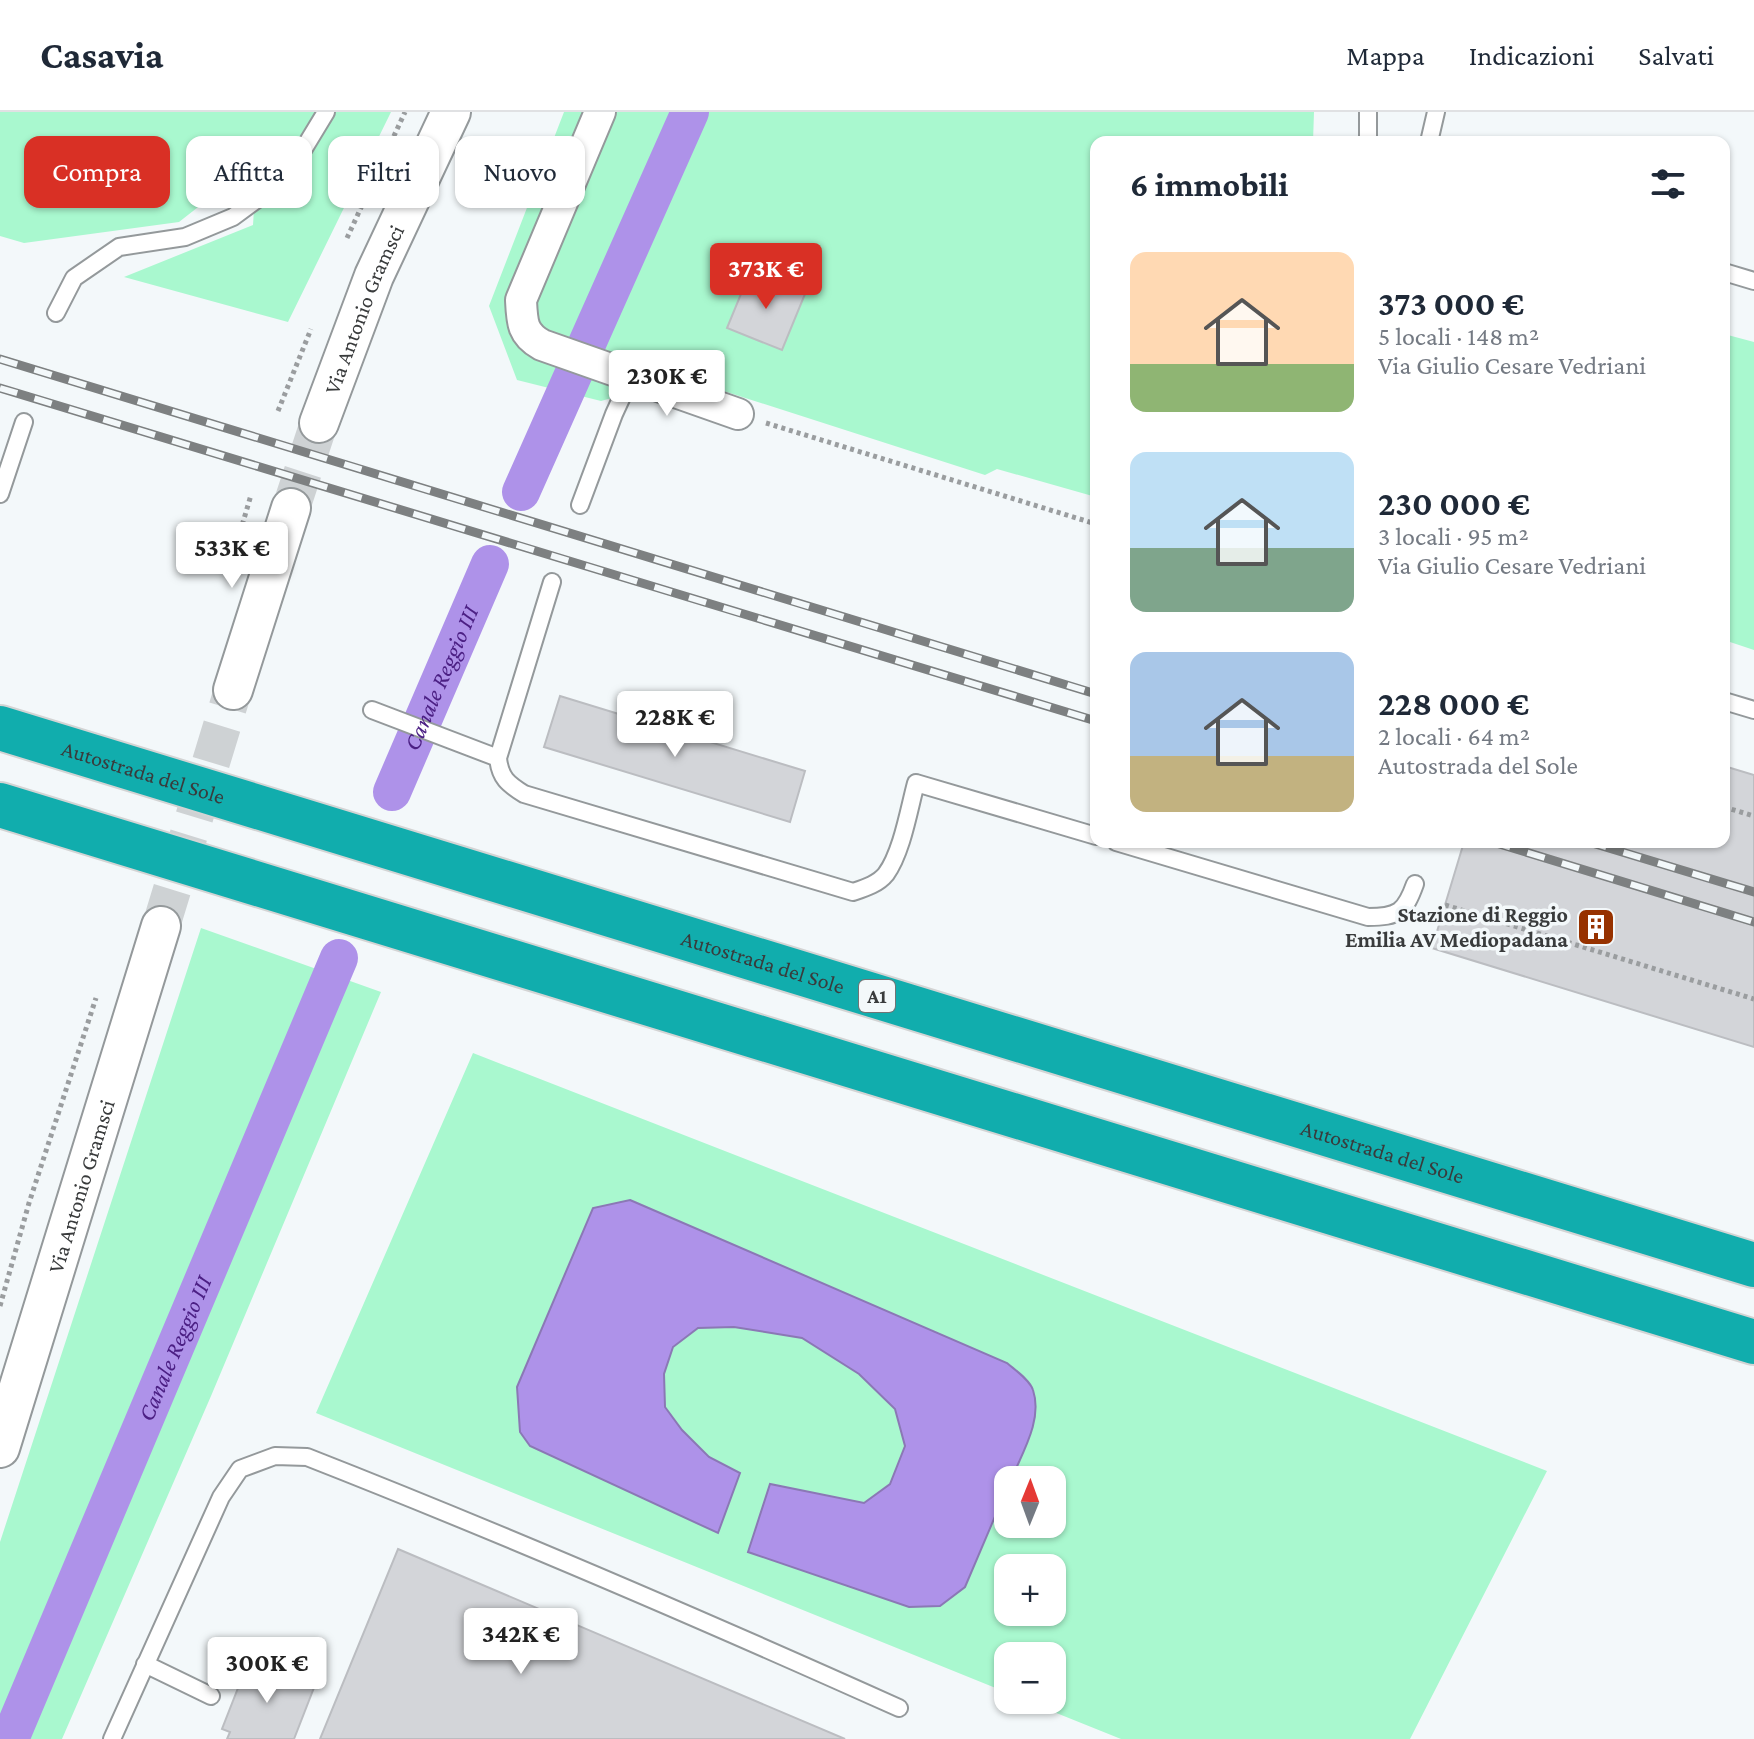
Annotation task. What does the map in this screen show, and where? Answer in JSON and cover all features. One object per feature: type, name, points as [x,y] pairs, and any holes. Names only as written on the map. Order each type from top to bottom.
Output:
[{"type":"highway","name":"Autostrada del Sole","points":[[0,728],[1754,1265]]},
{"type":"highway","points":[[0,805],[1754,1342]]},
{"type":"street","name":"Via Antonio Gramsci","points":[[319,423],[374,276],[451,112]]},
{"type":"street","points":[[600,112],[521,300],[522,326],[530,338],[542,345],[738,414]]},
{"type":"street","points":[[233,690],[291,508]]},
{"type":"street","name":"Via Antonio Gramsci","points":[[0,1448],[161,926]]},
{"type":"lane","points":[[56,313],[74,278],[119,247],[185,237],[233,217],[286,178],[326,112]]},
{"type":"lane","points":[[1368,112],[1368,136]]},
{"type":"lane","points":[[1430,136],[1436,112]]},
{"type":"lane","points":[[1730,274],[1754,281]]},
{"type":"lane","points":[[580,505],[614,414],[622,375]]},
{"type":"lane","points":[[0,494],[24,422]]},
{"type":"lane","points":[[552,582],[498,758],[499,770],[507,783],[524,794],[853,892],[869,887],[885,875],[896,854],[916,783],[1090,834]]},
{"type":"lane","points":[[1730,703],[1754,710]]},
{"type":"lane","points":[[372,710],[498,758]]},
{"type":"lane","points":[[1136,848],[1368,917],[1390,917],[1407,905],[1415,884]]},
{"type":"lane","points":[[112,1739],[221,1497],[240,1469],[275,1456],[307,1457],[564,1560],[899,1708]]},
{"type":"lane","points":[[145,1664],[211,1696]]},
{"type":"path","points":[[738,414],[1090,522]]},
{"type":"path","points":[[1730,809],[1754,816]]},
{"type":"path","points":[[1445,905],[1754,999]]},
{"type":"path","points":[[0,1306],[29,1203],[100,989]]},
{"type":"green space","points":[[0,112],[391,112],[379,136],[328,136],[328,208],[344,208],[288,322],[124,277],[253,225],[254,208],[312,208],[312,136],[186,136],[186,208],[197,208],[179,222],[24,243],[0,236]]},
{"type":"green space","points":[[564,112],[1314,112],[1313,136],[1090,136],[1090,495],[997,469],[985,475],[683,378],[601,401],[517,380],[489,306],[527,208],[585,208],[585,136],[555,136]]},
{"type":"green space","points":[[1730,336],[1754,342],[1754,650],[1730,642]]},
{"type":"green space","points":[[201,928],[381,992],[62,1739],[0,1739],[0,1542]]},
{"type":"green space","points":[[473,1053],[1547,1471],[1410,1739],[1121,1739],[1059,1714],[1066,1714],[1066,1642],[994,1642],[994,1687],[316,1413]]},
{"type":"shaded area","points":[[630,1200],[1007,1363],[1022,1375],[1033,1390],[1033,1425],[1017,1466],[994,1466],[994,1519],[965,1587],[940,1606],[909,1607],[748,1552],[770,1484],[864,1503],[890,1484],[905,1446],[895,1409],[859,1374],[802,1338],[734,1327],[698,1328],[673,1347],[664,1374],[665,1407],[682,1430],[709,1457],[740,1473],[718,1533],[530,1446],[520,1432],[517,1387],[593,1208]]},
{"type":"building","points":[[750,272],[805,294],[782,350],[727,328]]},
{"type":"building","points":[[560,696],[805,771],[790,822],[544,747]]},
{"type":"building","name":"Stazione di Reggio Emilia AV Mediopadana","points":[[1730,768],[1754,775],[1754,1047],[1432,948],[1462,848],[1730,848]]},
{"type":"building","points":[[398,1549],[845,1739],[320,1739]]},
{"type":"building","points":[[249,1660],[315,1685],[294,1739],[227,1739],[230,1732],[222,1729]]},
{"type":"waterway","name":"Canale Reggio III","points":[[521,492],[690,112]]},
{"type":"waterway","name":"Canale Reggio III","points":[[392,792],[490,564]]},
{"type":"waterway","name":"Canale Reggio III","points":[[10,1739],[339,958]]},
{"type":"tunnel","points":[[291,508],[319,423]]},
{"type":"tunnel","points":[[161,926],[233,690]]},
{"type":"railway","points":[[0,359],[1090,692]]},
{"type":"railway","points":[[0,388],[1090,719]]},
{"type":"railway","points":[[1513,848],[1754,922]]},
{"type":"railway","points":[[1609,848],[1754,892]]},
{"type":"place","name":"Stazione di Reggio Emilia AV Mediopadana","points":[[1596,927]]}]
